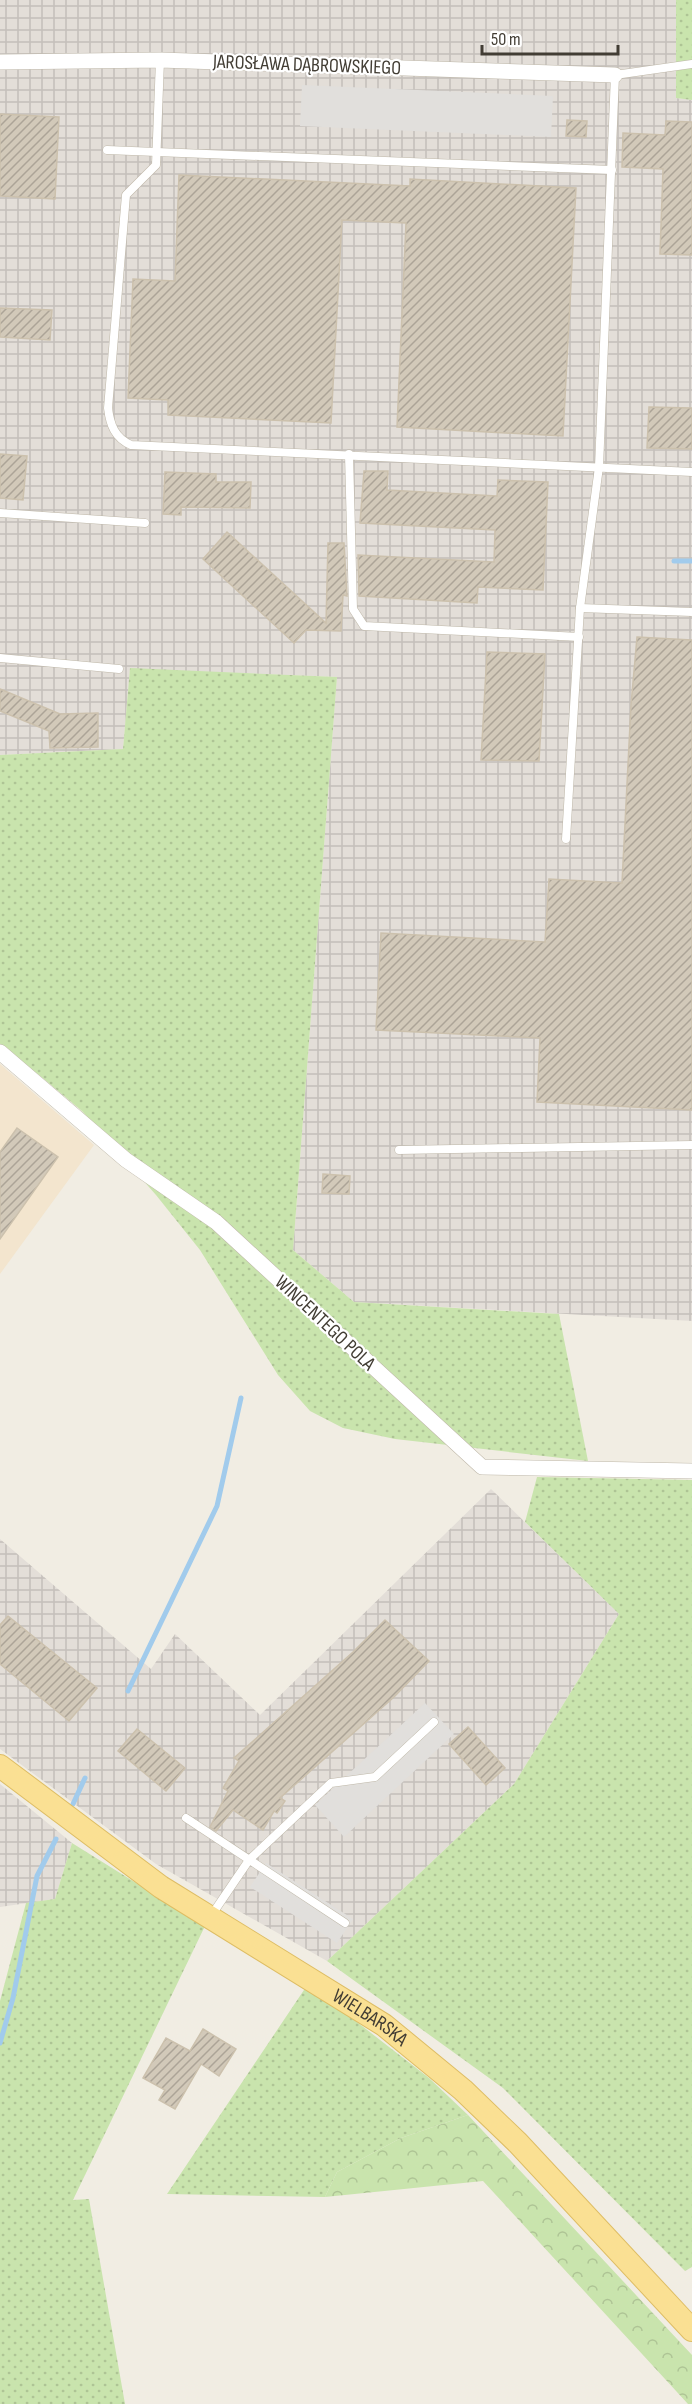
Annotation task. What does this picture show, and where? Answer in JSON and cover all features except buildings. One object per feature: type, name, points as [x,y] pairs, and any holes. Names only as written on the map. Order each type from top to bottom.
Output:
[{"type":"main road","name":"WIELBARSKA","points":[[0,1766],[160,1887],[384,2025],[463,2090],[518,2144],[692,2330]]},
{"type":"street","name":"JAROSŁAWA DĄBROWSKIEGO","points":[[0,62],[159,60],[615,75]]},
{"type":"street","name":"WINCENTEGO POLA","points":[[0,1052],[126,1160],[216,1222],[482,1467],[692,1471]]},
{"type":"lane","points":[[159,60],[156,165],[126,195],[108,408],[114,432],[121,441],[131,445],[692,472]]},
{"type":"lane","points":[[567,838],[580,608],[600,467],[615,75],[692,64]]},
{"type":"lane","points":[[107,150],[612,170]]},
{"type":"lane","points":[[349,454],[354,609],[363,626],[579,637]]},
{"type":"lane","points":[[0,513],[146,523]]},
{"type":"lane","points":[[580,608],[692,612]]},
{"type":"lane","points":[[0,658],[118,669]]},
{"type":"lane","points":[[399,1150],[692,1145]]},
{"type":"lane","points":[[210,1917],[249,1860],[331,1783],[375,1778],[434,1722]]},
{"type":"lane","points":[[186,1818],[345,1923]]},
{"type":"shaded area","points":[[0,0],[676,0],[676,98],[692,100],[692,1321],[354,1302],[293,1250],[337,677],[130,669],[123,749],[0,755]]},
{"type":"shaded area","points":[[302,85],[553,96],[551,137],[300,126]]},
{"type":"shaded area","points":[[0,1064],[94,1145],[0,1274]]},
{"type":"shaded area","points":[[491,1489],[619,1614],[514,1784],[327,1961],[156,1864],[0,1749],[0,1539],[151,1669],[175,1634],[260,1715]]},
{"type":"shaded area","points":[[425,1703],[454,1734],[344,1837],[315,1805]]},
{"type":"shaded area","points":[[0,1784],[72,1843],[55,1899],[0,1907]]},
{"type":"shaded area","points":[[266,1863],[353,1919],[337,1943],[250,1887]]},
{"type":"green space","points":[[676,0],[692,0],[692,100],[676,98]]},
{"type":"green space","points":[[130,668],[337,677],[293,1250],[354,1302],[559,1314],[588,1461],[395,1439],[343,1428],[310,1411],[278,1375],[200,1250],[156,1195],[82,1111],[39,1075],[0,1048],[0,755],[123,749]]},
{"type":"green space","points":[[537,1477],[692,1480],[692,2267],[685,2271],[503,2088],[327,1961],[514,1784],[619,1614],[525,1522]]},
{"type":"green space","points":[[72,1843],[205,1926],[73,2200],[89,2199],[125,2404],[0,2404],[0,2001],[26,1903],[55,1899]]},
{"type":"green space","points":[[308,1984],[429,2078],[468,2115],[401,2138],[337,2172],[325,2197],[167,2194]]},
{"type":"green space","points":[[468,2115],[692,2355],[692,2404],[688,2404],[483,2181],[325,2197],[337,2172],[401,2138]]},
{"type":"waterway","points":[[674,561],[692,561]]},
{"type":"waterway","points":[[128,1691],[217,1506],[241,1398]]},
{"type":"waterway","points":[[73,1804],[85,1778]]},
{"type":"waterway","points":[[0,2043],[13,1998],[37,1876],[56,1839]]}]
